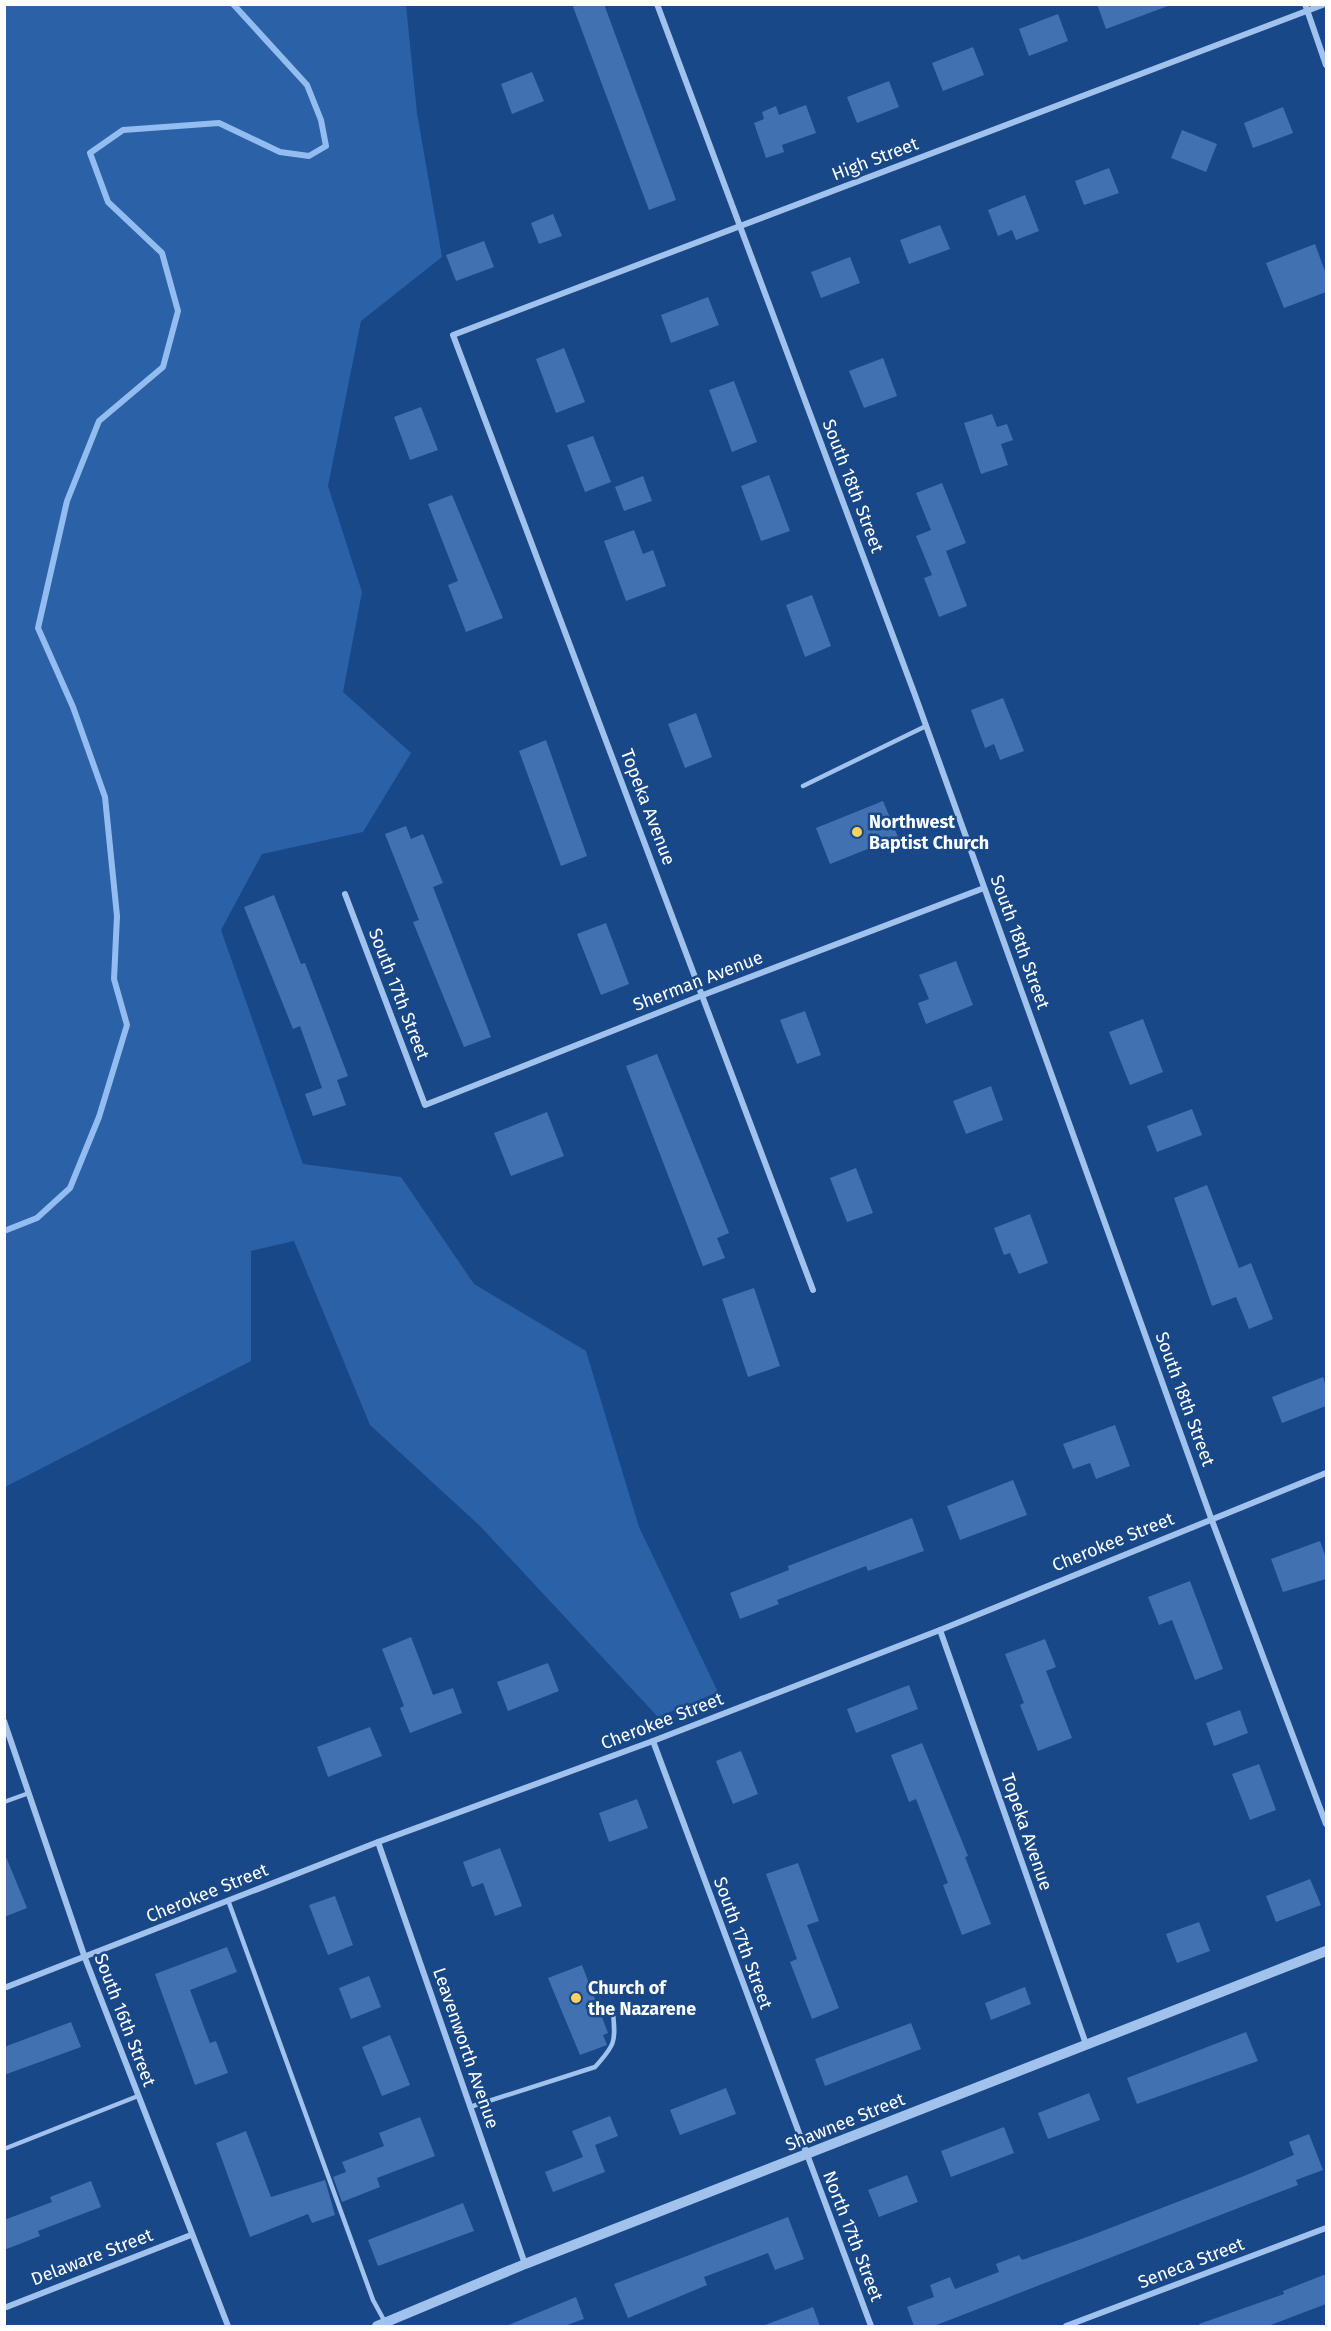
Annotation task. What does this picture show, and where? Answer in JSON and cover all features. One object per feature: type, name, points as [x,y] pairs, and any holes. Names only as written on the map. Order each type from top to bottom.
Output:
[{"type":"street","name":"South 18th Street","points":[[657,4],[926,726],[1212,1518],[1326,1824]]},
{"type":"street","name":"High Street","points":[[453,335],[1306,8],[1324,4]]},
{"type":"street","points":[[1306,8],[1326,65]]},
{"type":"street","name":"Topeka Avenue","points":[[453,335],[813,1290]]},
{"type":"street","name":"Sherman Avenue","points":[[425,1105],[703,995],[984,888]]},
{"type":"street","name":"South 17th Street","points":[[345,894],[425,1105]]},
{"type":"street","name":"Cherokee Street","points":[[4,1988],[378,1842],[653,1741],[940,1630],[1326,1473]]},
{"type":"street","name":"Topeka Avenue","points":[[940,1630],[1086,2044]]},
{"type":"street","name":"South 16th Street","points":[[4,1721],[85,1958],[228,2326]]},
{"type":"street","name":"South 17th Street","points":[[653,1741],[806,2156]]},
{"type":"street","name":"Leavenworth Avenue","points":[[378,1842],[525,2264]]},
{"type":"street","name":"Shawnee Street","points":[[381,2324],[525,2264],[1326,1951]]},
{"type":"street","name":"North 17th Street","points":[[806,2156],[871,2326]]},
{"type":"street","name":"Seneca Street","points":[[1066,2326],[1326,2228]]},
{"type":"street","name":"Delaware Street","points":[[4,2308],[191,2235]]},
{"type":"lane","points":[[803,786],[926,726]]},
{"type":"lane","points":[[4,1802],[29,1793]]},
{"type":"lane","points":[[228,1900],[381,2324]]},
{"type":"lane","points":[[470,2107],[595,2067],[608,2054],[616,2038],[613,2013]]},
{"type":"lane","points":[[4,2149],[138,2096]]},
{"type":"shaded area","points":[[5,4],[406,5],[417,113],[442,257],[361,321],[328,486],[362,592],[343,692],[411,753],[363,832],[262,854],[221,930],[303,1164],[401,1177],[474,1284],[586,1351],[639,1527],[718,1692],[658,1717],[480,1526],[370,1425],[294,1241],[251,1251],[251,1361],[5,1487]]},
{"type":"building","points":[[572,4],[604,4],[676,200],[649,210]]},
{"type":"building","points":[[1097,4],[1167,4],[1168,6],[1106,29]]},
{"type":"building","points":[[1058,14],[1068,41],[1029,56],[1019,29]]},
{"type":"building","points":[[973,47],[984,75],[943,91],[932,63]]},
{"type":"building","points":[[532,72],[544,101],[512,114],[501,84]]},
{"type":"building","points":[[889,81],[899,107],[857,123],[847,97]]},
{"type":"building","points":[[806,105],[816,133],[782,145],[784,152],[766,158],[754,123],[764,119],[762,112],[776,106],[779,115]]},
{"type":"building","points":[[1283,107],[1293,133],[1253,148],[1244,123]]},
{"type":"building","points":[[1182,130],[1217,144],[1206,172],[1171,158]]},
{"type":"building","points":[[1109,168],[1119,193],[1084,205],[1075,181]]},
{"type":"building","points":[[1025,195],[1039,231],[1016,240],[1012,230],[998,236],[988,210]]},
{"type":"building","points":[[553,214],[562,236],[539,244],[531,223]]},
{"type":"building","points":[[940,225],[950,249],[909,264],[900,240]]},
{"type":"building","points":[[484,241],[494,267],[456,281],[446,255]]},
{"type":"building","points":[[1315,244],[1326,274],[1326,292],[1284,308],[1266,263]]},
{"type":"building","points":[[850,257],[860,283],[821,298],[811,272]]},
{"type":"building","points":[[708,297],[719,325],[671,343],[661,315]]},
{"type":"building","points":[[564,348],[585,402],[556,413],[536,359]]},
{"type":"building","points":[[883,358],[897,396],[864,408],[849,371]]},
{"type":"building","points":[[734,381],[757,442],[732,452],[709,390]]},
{"type":"building","points":[[421,407],[438,450],[410,460],[394,417]]},
{"type":"building","points":[[992,414],[997,427],[1007,424],[1013,440],[1001,444],[1008,465],[981,474],[964,423]]},
{"type":"building","points":[[593,436],[611,482],[585,492],[567,445]]},
{"type":"building","points":[[769,475],[790,531],[761,541],[741,486]]},
{"type":"building","points":[[643,476],[652,501],[624,511],[615,487]]},
{"type":"building","points":[[942,483],[966,543],[946,551],[967,606],[939,617],[924,578],[932,575],[916,536],[931,530],[916,493]]},
{"type":"building","points":[[452,495],[503,618],[466,632],[448,585],[458,581],[428,504]]},
{"type":"building","points":[[634,530],[643,554],[653,550],[666,586],[626,601],[604,541]]},
{"type":"building","points":[[812,595],[831,646],[805,657],[786,605]]},
{"type":"building","points":[[1003,698],[1024,751],[1000,760],[994,744],[985,748],[971,710]]},
{"type":"building","points":[[696,713],[712,757],[685,768],[668,724]]},
{"type":"building","points":[[546,740],[587,856],[561,866],[519,751]]},
{"type":"building","name":"Northwest Baptist Church","points":[[883,801],[898,837],[830,864],[816,828]]},
{"type":"building","points":[[406,826],[411,839],[423,834],[443,883],[433,887],[491,1037],[464,1047],[413,922],[419,920],[385,834]]},
{"type":"building","points":[[274,895],[301,964],[305,963],[348,1076],[337,1080],[346,1105],[313,1116],[305,1094],[322,1088],[300,1026],[293,1029],[244,907]]},
{"type":"building","points":[[606,923],[629,984],[601,995],[577,934]]},
{"type":"building","points":[[956,961],[973,1005],[926,1024],[918,1003],[929,999],[919,975]]},
{"type":"building","points":[[805,1011],[821,1055],[797,1064],[780,1020]]},
{"type":"building","points":[[1143,1019],[1163,1072],[1130,1085],[1109,1032]]},
{"type":"building","points":[[657,1054],[729,1233],[717,1238],[725,1258],[703,1266],[626,1066]]},
{"type":"building","points":[[991,1086],[1003,1120],[966,1134],[953,1101]]},
{"type":"building","points":[[1192,1109],[1202,1135],[1157,1152],[1147,1126]]},
{"type":"building","points":[[547,1112],[564,1156],[511,1176],[494,1133]]},
{"type":"building","points":[[856,1168],[873,1213],[847,1222],[830,1178]]},
{"type":"building","points":[[1207,1185],[1239,1268],[1251,1263],[1273,1319],[1249,1329],[1236,1297],[1212,1306],[1174,1198]]},
{"type":"building","points":[[1030,1214],[1048,1263],[1019,1274],[1010,1253],[1004,1255],[994,1228]]},
{"type":"building","points":[[754,1288],[780,1366],[748,1377],[722,1299]]},
{"type":"building","points":[[1323,1377],[1326,1386],[1326,1406],[1282,1423],[1272,1397]]},
{"type":"building","points":[[1115,1425],[1130,1466],[1096,1479],[1090,1463],[1073,1469],[1063,1444]]},
{"type":"building","points":[[1013,1480],[1027,1515],[960,1540],[947,1506]]},
{"type":"building","points":[[912,1518],[924,1551],[868,1571],[866,1566],[777,1600],[779,1604],[740,1619],[730,1593],[789,1570],[788,1566]]},
{"type":"building","points":[[1320,1541],[1326,1558],[1326,1579],[1283,1592],[1271,1559]]},
{"type":"building","points":[[1190,1581],[1223,1669],[1195,1680],[1172,1620],[1159,1625],[1148,1597]]},
{"type":"building","points":[[411,1637],[433,1695],[453,1688],[462,1713],[410,1733],[400,1708],[404,1706],[382,1649]]},
{"type":"building","points":[[1045,1639],[1056,1667],[1046,1671],[1072,1738],[1038,1751],[1020,1705],[1024,1703],[1005,1654]]},
{"type":"building","points":[[548,1663],[559,1691],[508,1711],[497,1682]]},
{"type":"building","points":[[909,1685],[918,1709],[856,1733],[847,1709]]},
{"type":"building","points":[[1240,1710],[1248,1733],[1214,1746],[1206,1723]]},
{"type":"building","points":[[370,1727],[382,1756],[328,1777],[317,1747]]},
{"type":"building","points":[[922,1743],[968,1856],[965,1857],[991,1924],[962,1935],[943,1885],[948,1883],[916,1799],[909,1802],[891,1755]]},
{"type":"building","points":[[741,1751],[758,1794],[733,1804],[716,1761]]},
{"type":"building","points":[[1259,1764],[1276,1810],[1250,1820],[1232,1774]]},
{"type":"building","points":[[637,1799],[648,1828],[609,1842],[599,1813]]},
{"type":"building","points":[[500,1848],[522,1906],[495,1916],[483,1883],[472,1887],[463,1862]]},
{"type":"building","points":[[4,1852],[27,1908],[4,1917]]},
{"type":"building","points":[[798,1863],[819,1921],[807,1925],[839,2008],[812,2019],[790,1962],[797,1959],[766,1874]]},
{"type":"building","points":[[1310,1879],[1321,1905],[1276,1922],[1266,1896]]},
{"type":"building","points":[[335,1896],[353,1945],[328,1955],[309,1905]]},
{"type":"building","points":[[1199,1922],[1210,1951],[1177,1963],[1166,1934]]},
{"type":"building","points":[[227,1947],[237,1972],[190,1990],[210,2043],[216,2041],[228,2073],[195,2085],[155,1974]]},
{"type":"building","name":"Church of the Nazarene","points":[[582,1965],[608,2033],[603,2035],[607,2045],[580,2055],[548,1978]]},
{"type":"building","points":[[369,1976],[381,2007],[351,2019],[339,1988]]},
{"type":"building","points":[[1025,1987],[1031,2004],[991,2020],[985,2003]]},
{"type":"building","points":[[71,2022],[81,2047],[4,2075],[4,2047]]},
{"type":"building","points":[[911,2023],[921,2049],[825,2086],[815,2059]]},
{"type":"building","points":[[1246,2032],[1258,2061],[1137,2104],[1127,2078]]},
{"type":"building","points":[[390,2035],[410,2085],[382,2096],[362,2047]]},
{"type":"building","points":[[726,2088],[736,2114],[680,2135],[670,2110]]},
{"type":"building","points":[[1089,2093],[1100,2120],[1048,2139],[1038,2113]]},
{"type":"building","points":[[610,2116],[618,2136],[595,2145],[605,2172],[553,2192],[545,2172],[583,2157],[572,2131]]},
{"type":"building","points":[[420,2117],[435,2156],[377,2178],[380,2187],[342,2202],[333,2177],[346,2172],[342,2162],[384,2146],[379,2133]]},
{"type":"building","points":[[1004,2127],[1014,2153],[951,2177],[941,2151]]},
{"type":"building","points":[[246,2131],[271,2197],[325,2180],[335,2215],[312,2223],[308,2214],[250,2237],[216,2143]]},
{"type":"building","points":[[1309,2134],[1323,2170],[1296,2180],[1298,2185],[934,2326],[914,2326],[907,2307],[934,2297],[930,2285],[950,2277],[955,2289],[999,2272],[996,2264],[1019,2255],[1022,2260],[1244,2176],[1294,2155],[1289,2142]]},
{"type":"building","points":[[907,2175],[918,2202],[879,2217],[868,2190]]},
{"type":"building","points":[[91,2181],[101,2207],[38,2231],[40,2236],[4,2250],[4,2220],[52,2202],[50,2197]]},
{"type":"building","points":[[463,2203],[474,2231],[378,2266],[368,2240]]},
{"type":"building","points":[[788,2217],[804,2259],[775,2270],[768,2253],[704,2277],[707,2285],[628,2318],[614,2284]]},
{"type":"building","points":[[1326,2274],[1326,2304],[1268,2326],[1200,2326],[1199,2324],[1284,2294],[1283,2291]]},
{"type":"building","points":[[576,2297],[584,2319],[564,2326],[506,2326]]},
{"type":"building","points":[[813,2307],[820,2326],[765,2326],[765,2325]]},
{"type":"waterway","points":[[4,1231],[37,1218],[70,1188],[99,1117],[127,1025],[114,979],[117,916],[105,797],[73,707],[38,628],[67,501],[99,421],[163,367],[178,311],[162,253],[108,202],[90,153],[123,130],[219,123],[280,152],[309,156],[326,146],[321,120],[307,85],[233,4]]},
{"type":"place","name":"Northwest Baptist Church","points":[[857,832]]},
{"type":"place","name":"Church of the Nazarene","points":[[576,1998]]}]
